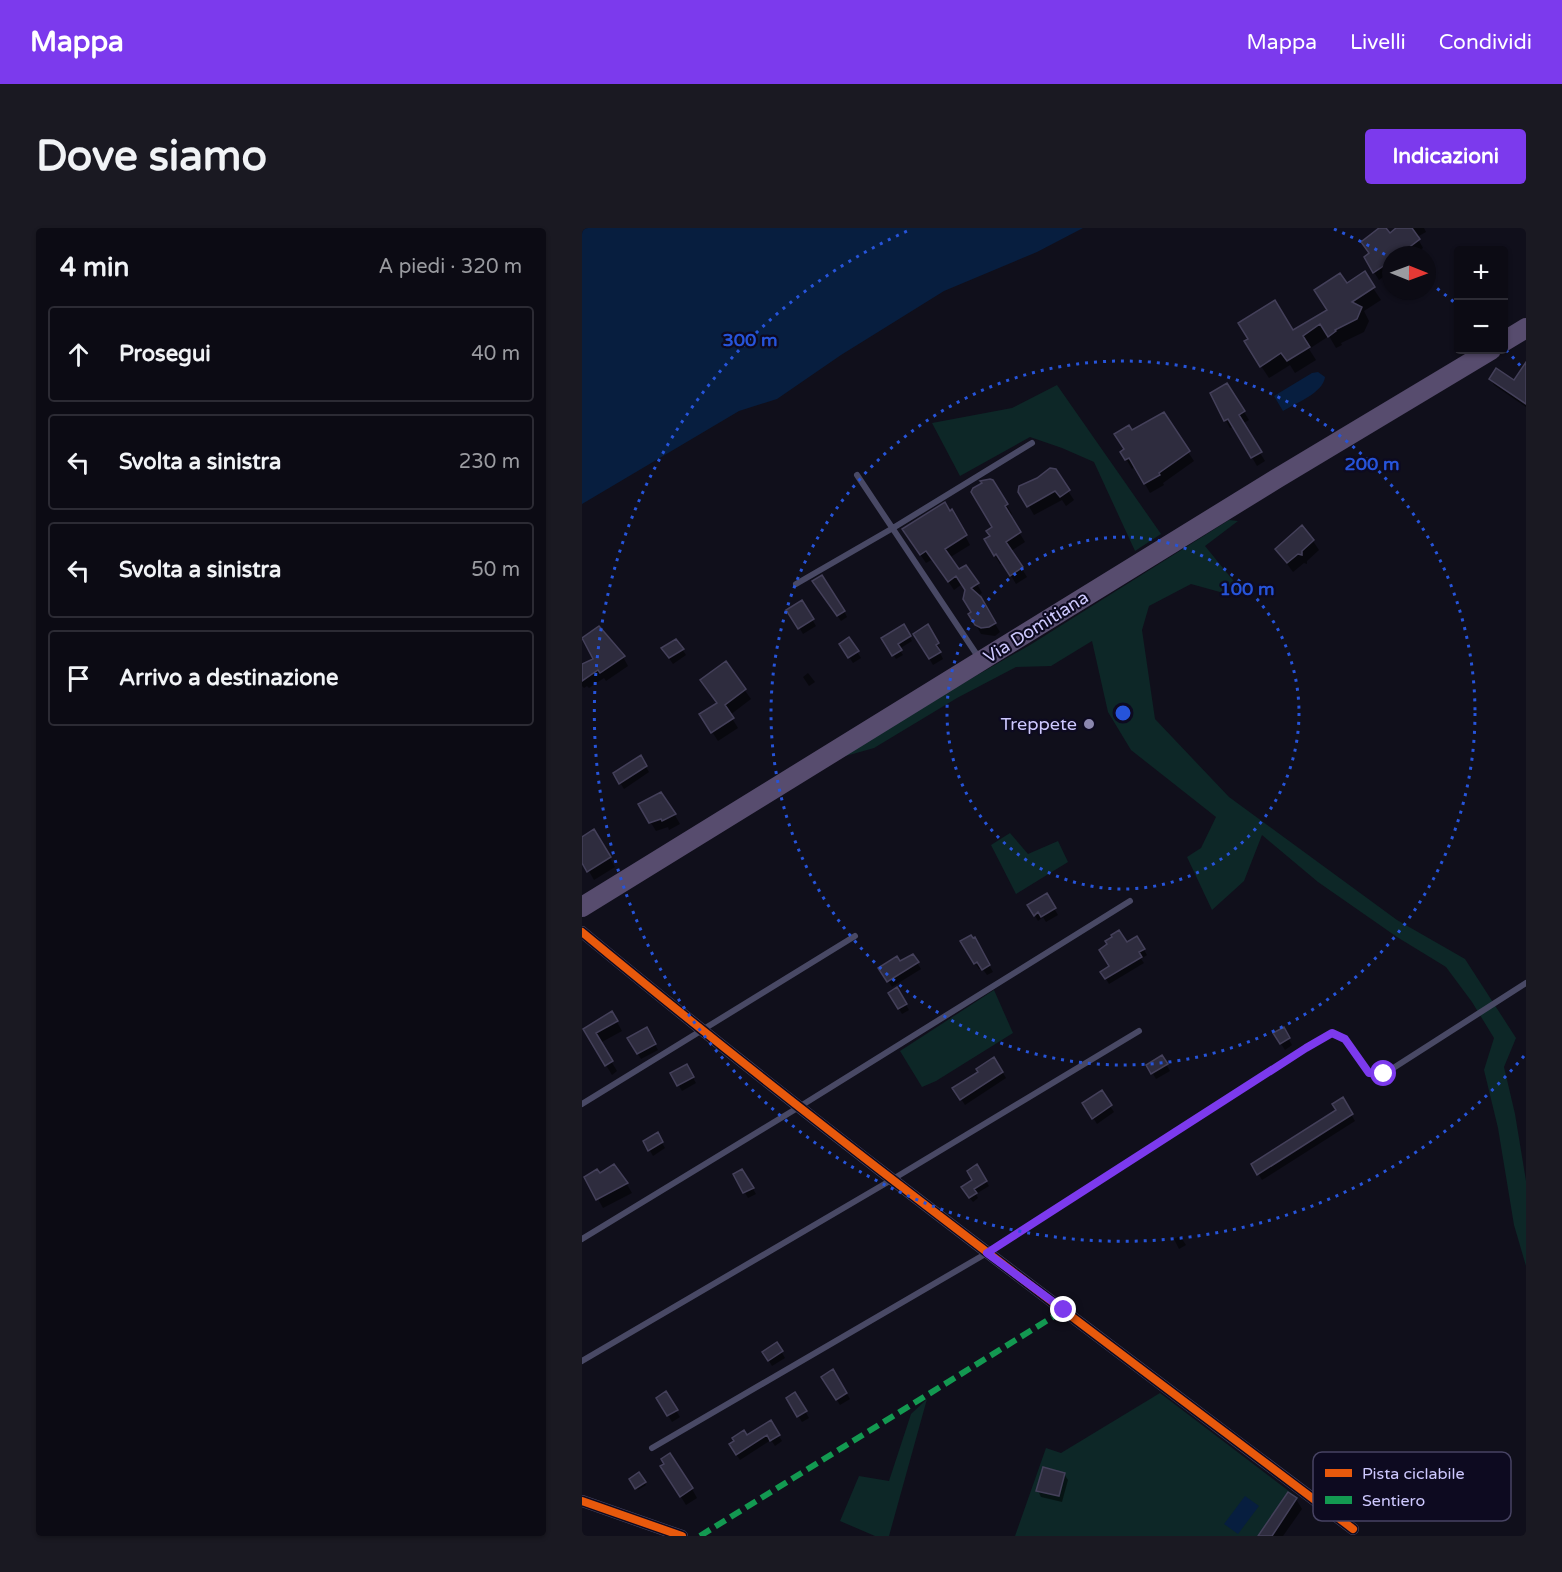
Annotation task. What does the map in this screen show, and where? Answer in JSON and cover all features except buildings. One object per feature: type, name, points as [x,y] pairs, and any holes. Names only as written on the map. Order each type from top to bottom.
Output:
[{"type":"main road","points":[[1508,339],[1526,328]]},
{"type":"main road","name":"Via Domitiana","points":[[582,907],[1276,479],[1484,354]]},
{"type":"street","points":[[582,932],[701,1031],[987,1253],[1313,1499]]},
{"type":"street","points":[[582,1501],[682,1536]]},
{"type":"street","points":[[1342,1521],[1353,1529]]},
{"type":"lane","points":[[795,584],[893,528],[1032,443]]},
{"type":"lane","points":[[857,475],[981,661]]},
{"type":"lane","points":[[582,1239],[1130,901]]},
{"type":"lane","points":[[582,1104],[855,936]]},
{"type":"lane","points":[[652,1448],[987,1253],[1332,1033],[1345,1039],[1369,1073],[1384,1074],[1526,983]]},
{"type":"lane","points":[[582,1361],[893,1179],[1139,1031]]},
{"type":"green space","points":[[1057,385],[1161,534],[1135,551],[1094,462],[1030,437],[960,476],[932,423],[1012,408]]},
{"type":"green space","points":[[1229,520],[1238,521],[1205,546],[1241,590],[1238,597],[1191,584],[1149,606],[1142,630],[1155,719],[1229,797],[1397,920],[1465,959],[1516,1038],[1504,1067],[1515,1114],[1526,1181],[1526,1266],[1514,1225],[1498,1128],[1484,1070],[1494,1038],[1472,1002],[1446,967],[1397,937],[1318,882],[1262,835],[1244,881],[1212,910],[1187,857],[1201,848],[1216,817],[1131,750],[1108,712],[1092,641],[1051,666],[1016,667],[957,698],[874,748],[842,757],[895,722],[1030,645]]},
{"type":"green space","points":[[1010,833],[1028,854],[1058,841],[1068,862],[1016,894],[991,845]]},
{"type":"green space","points":[[994,990],[1013,1033],[936,1081],[922,1087],[900,1051]]},
{"type":"green space","points":[[1160,1393],[1298,1498],[1272,1536],[1015,1536],[1046,1448],[1061,1453]]},
{"type":"green space","points":[[927,1399],[889,1536],[875,1536],[840,1521],[859,1476],[889,1481],[911,1414]]},
{"type":"water","points":[[582,228],[1083,228],[1037,252],[944,291],[841,355],[777,399],[739,411],[582,504]]},
{"type":"water","points":[[1318,372],[1325,377],[1319,388],[1283,411],[1274,396],[1312,373]]},
{"type":"water","points":[[1245,1496],[1259,1506],[1238,1534],[1224,1524]]},
{"type":"marked path","points":[[700,1536],[1064,1310]]},
{"type":"cycle path","points":[[582,932],[868,1161],[1313,1499]]},
{"type":"cycle path","points":[[582,1501],[682,1536]]},
{"type":"cycle path","points":[[1342,1521],[1353,1529]]},
{"type":"place","name":"Treppete","points":[[1089,724]]},
{"type":"route","points":[[1064,1310],[987,1253],[1332,1033],[1345,1039],[1369,1073],[1384,1074]]}]
